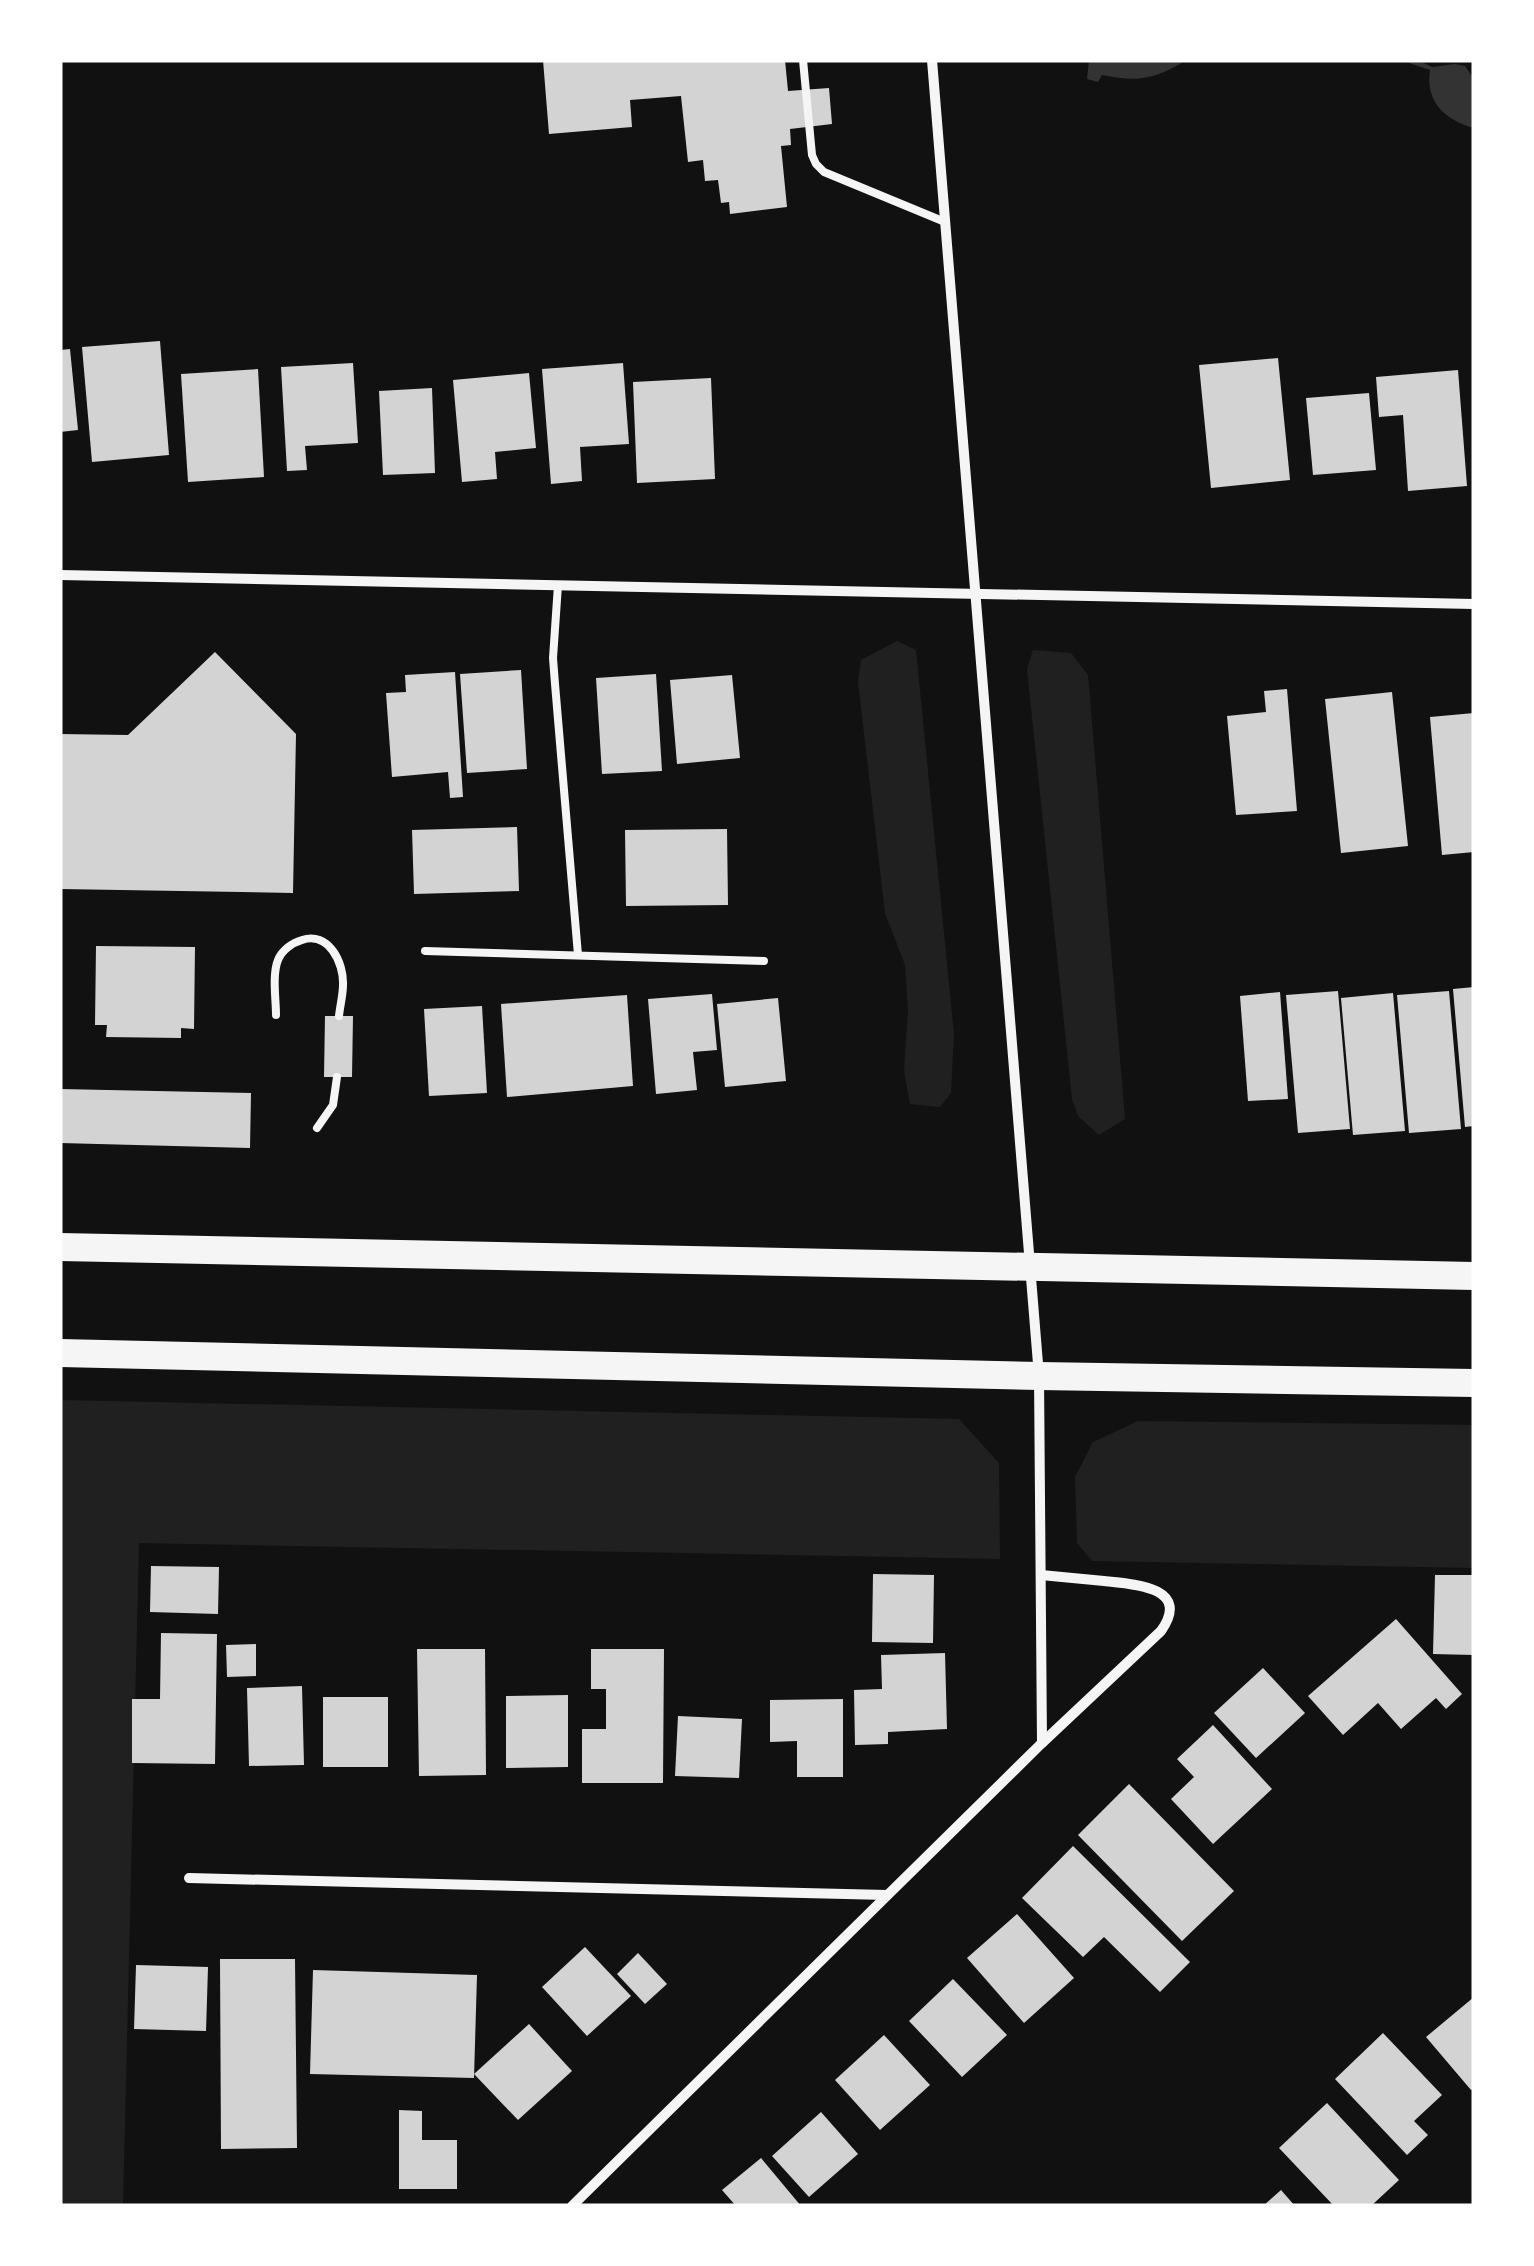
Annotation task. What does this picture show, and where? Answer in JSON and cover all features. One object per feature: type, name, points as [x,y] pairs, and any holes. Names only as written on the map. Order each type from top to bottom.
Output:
[{"type":"highway","points":[[60,1247],[1474,1276]]},
{"type":"highway","points":[[60,1353],[1474,1383]]},
{"type":"street","points":[[932,60],[1032,1266],[1039,1376],[1042,1743]]},
{"type":"street","points":[[60,575],[1474,604]]},
{"type":"street","points":[[572,2206],[1169,1620],[1166,1597],[1147,1585],[1041,1574]]},
{"type":"street","points":[[189,1878],[887,1896]]},
{"type":"lane","points":[[803,60],[816,164],[824,172],[944,222]]},
{"type":"lane","points":[[558,586],[554,671],[578,955]]},
{"type":"lane","points":[[276,1016],[278,960],[287,948],[310,938],[329,945],[340,966],[344,982],[339,1016]]},
{"type":"lane","points":[[425,951],[764,961]]},
{"type":"lane","points":[[317,1128],[334,1105],[337,1077]]},
{"type":"shaded area","points":[[1089,60],[1186,60],[1155,75],[1136,79],[1102,75],[1098,82],[1087,79]]},
{"type":"shaded area","points":[[1400,60],[1432,67],[1465,66],[1474,79],[1474,128],[1439,108],[1431,91],[1430,70]]},
{"type":"shaded area","points":[[897,641],[916,650],[954,1034],[951,1093],[940,1107],[910,1104],[904,1071],[908,1011],[905,965],[885,913],[858,682],[861,660]]},
{"type":"shaded area","points":[[1033,650],[1071,653],[1088,675],[1125,1119],[1099,1135],[1078,1116],[1072,1099],[1027,669]]},
{"type":"shaded area","points":[[60,1400],[959,1419],[999,1463],[1000,1559],[139,1543],[123,2206],[60,2206]]},
{"type":"shaded area","points":[[1138,1421],[1474,1425],[1474,1568],[1092,1561],[1077,1543],[1075,1477],[1093,1442]]},
{"type":"building","points":[[543,60],[785,60],[788,91],[829,88],[832,124],[790,129],[791,145],[781,146],[787,207],[730,214],[729,202],[721,203],[718,180],[705,181],[703,160],[688,162],[681,96],[630,100],[632,127],[549,134]]},
{"type":"building","points":[[160,341],[169,455],[92,462],[82,347]]},
{"type":"building","points":[[70,349],[78,430],[60,432],[60,350]]},
{"type":"building","points":[[1278,358],[1290,480],[1211,488],[1199,365]]},
{"type":"building","points":[[353,363],[358,443],[305,446],[307,470],[287,471],[281,367]]},
{"type":"building","points":[[623,363],[629,444],[580,447],[582,481],[551,484],[542,369]]},
{"type":"building","points":[[258,369],[264,477],[188,482],[181,374]]},
{"type":"building","points":[[1458,370],[1467,486],[1408,491],[1403,415],[1379,417],[1376,377]]},
{"type":"building","points":[[529,373],[536,448],[495,452],[497,479],[462,482],[453,380]]},
{"type":"building","points":[[711,378],[715,479],[637,483],[633,382]]},
{"type":"building","points":[[432,388],[435,473],[383,475],[379,391]]},
{"type":"building","points":[[1369,393],[1376,470],[1313,475],[1306,398]]},
{"type":"building","points":[[215,652],[296,734],[293,893],[60,889],[60,734],[128,735]]},
{"type":"building","points":[[521,670],[527,769],[467,773],[460,674]]},
{"type":"building","points":[[455,672],[463,797],[450,798],[448,772],[392,777],[386,693],[406,692],[405,675]]},
{"type":"building","points":[[656,674],[662,771],[602,774],[596,678]]},
{"type":"building","points":[[732,675],[740,758],[677,764],[670,680]]},
{"type":"building","points":[[1287,689],[1297,811],[1236,815],[1227,716],[1266,712],[1264,691]]},
{"type":"building","points":[[1392,692],[1408,846],[1341,853],[1325,699]]},
{"type":"building","points":[[1474,713],[1474,852],[1442,855],[1430,717]]},
{"type":"building","points":[[517,827],[519,891],[414,894],[412,830]]},
{"type":"building","points":[[727,829],[728,905],[626,906],[625,830]]},
{"type":"building","points":[[96,946],[195,947],[194,1029],[181,1028],[181,1038],[106,1037],[107,1025],[95,1025]]},
{"type":"building","points":[[1474,987],[1474,1126],[1465,1127],[1453,989]]},
{"type":"building","points":[[1338,991],[1350,1129],[1298,1133],[1286,995]]},
{"type":"building","points":[[1449,991],[1461,1129],[1409,1133],[1397,995]]},
{"type":"building","points":[[1280,992],[1288,1099],[1248,1101],[1240,996]]},
{"type":"building","points":[[1393,993],[1405,1131],[1353,1135],[1341,998]]},
{"type":"building","points":[[712,994],[717,1050],[693,1052],[697,1090],[656,1094],[648,999]]},
{"type":"building","points":[[627,995],[633,1086],[507,1097],[501,1004]]},
{"type":"building","points":[[778,998],[786,1081],[725,1087],[717,1004]]},
{"type":"building","points":[[482,1006],[487,1093],[429,1096],[424,1009]]},
{"type":"building","points":[[325,1016],[353,1016],[352,1077],[324,1077]]},
{"type":"building","points":[[60,1089],[251,1093],[250,1148],[60,1143]]},
{"type":"building","points":[[151,1566],[219,1567],[218,1614],[150,1612]]},
{"type":"building","points":[[873,1574],[934,1575],[933,1643],[872,1642]]},
{"type":"building","points":[[1435,1575],[1474,1575],[1474,1655],[1433,1654]]},
{"type":"building","points":[[1396,1619],[1462,1694],[1446,1709],[1436,1698],[1401,1729],[1378,1703],[1343,1735],[1308,1696]]},
{"type":"building","points":[[161,1633],[217,1634],[215,1764],[132,1763],[132,1699],[160,1699]]},
{"type":"building","points":[[256,1644],[256,1676],[227,1677],[226,1645]]},
{"type":"building","points":[[417,1649],[485,1649],[486,1775],[419,1776]]},
{"type":"building","points":[[591,1649],[664,1649],[663,1783],[582,1783],[582,1729],[606,1729],[606,1689],[591,1689]]},
{"type":"building","points":[[945,1653],[947,1729],[888,1732],[888,1744],[855,1745],[854,1690],[882,1689],[881,1655]]},
{"type":"building","points":[[1263,1668],[1305,1713],[1256,1758],[1214,1713]]},
{"type":"building","points":[[302,1686],[304,1765],[249,1766],[247,1688]]},
{"type":"building","points":[[568,1695],[568,1767],[506,1768],[506,1696]]},
{"type":"building","points":[[323,1697],[388,1697],[388,1767],[323,1767]]},
{"type":"building","points":[[843,1699],[843,1777],[797,1777],[797,1741],[770,1742],[770,1700]]},
{"type":"building","points":[[678,1716],[742,1719],[739,1778],[675,1776]]},
{"type":"building","points":[[1213,1725],[1272,1789],[1213,1844],[1171,1799],[1194,1777],[1177,1759]]},
{"type":"building","points":[[1129,1784],[1234,1891],[1182,1941],[1078,1835]]},
{"type":"building","points":[[1073,1846],[1190,1962],[1160,1992],[1104,1937],[1083,1957],[1022,1898]]},
{"type":"building","points":[[1017,1914],[1074,1978],[1024,2023],[967,1958]]},
{"type":"building","points":[[585,1947],[631,1996],[587,2036],[542,1987]]},
{"type":"building","points":[[638,1953],[667,1984],[645,2004],[617,1974]]},
{"type":"building","points":[[220,1959],[295,1959],[297,2148],[221,2149]]},
{"type":"building","points":[[136,1965],[208,1967],[206,2031],[134,2029]]},
{"type":"building","points":[[313,1970],[477,1975],[474,2078],[310,2074]]},
{"type":"building","points":[[953,1979],[1007,2035],[962,2077],[909,2021]]},
{"type":"building","points":[[1474,1997],[1474,2088],[1471,2090],[1426,2037]]},
{"type":"building","points":[[529,2024],[572,2071],[518,2120],[474,2074]]},
{"type":"building","points":[[1383,2033],[1442,2095],[1414,2121],[1428,2135],[1407,2155],[1335,2079]]},
{"type":"building","points":[[884,2035],[930,2085],[880,2130],[835,2080]]},
{"type":"building","points":[[1327,2103],[1399,2180],[1371,2206],[1334,2206],[1279,2148]]},
{"type":"building","points":[[399,2110],[422,2111],[422,2140],[457,2140],[457,2189],[399,2189]]},
{"type":"building","points":[[821,2112],[858,2154],[809,2197],[772,2156]]},
{"type":"building","points":[[761,2158],[801,2206],[736,2206],[722,2190]]},
{"type":"building","points":[[1281,2190],[1295,2206],[1263,2206]]}]
